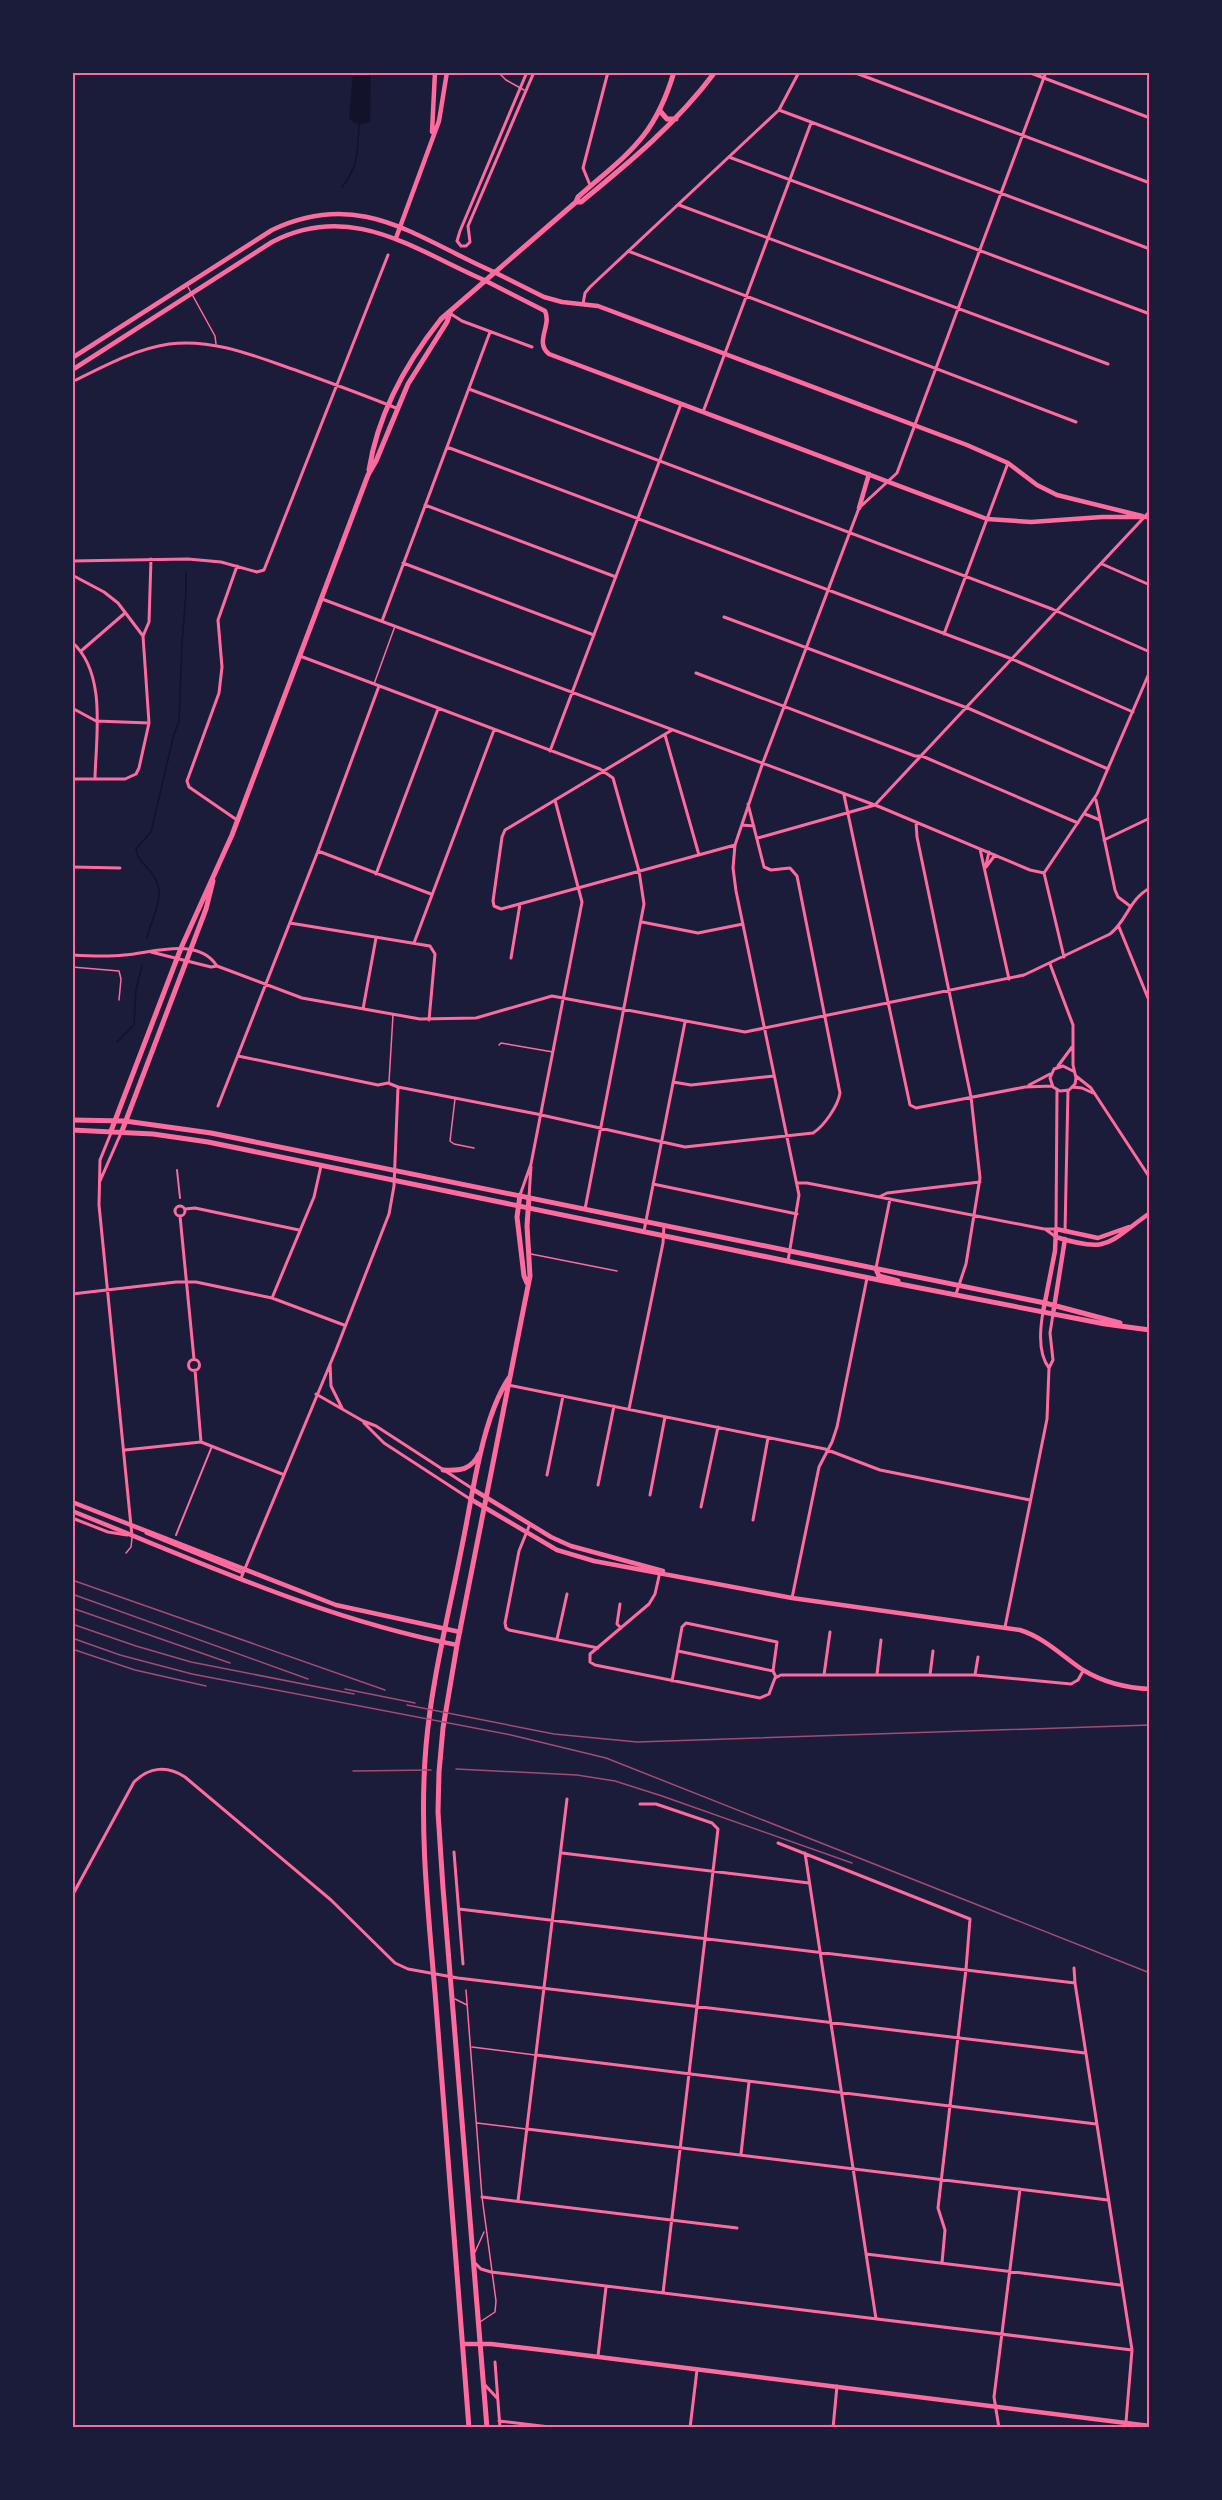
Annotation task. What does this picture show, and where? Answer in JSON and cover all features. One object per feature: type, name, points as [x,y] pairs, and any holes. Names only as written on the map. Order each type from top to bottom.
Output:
[{"type":"main road","points":[[368,475],[370,460],[388,405],[418,350],[441,319],[576,202],[578,197],[637,145],[660,111],[674,72]]},
{"type":"main road","points":[[576,202],[582,202],[637,156],[677,118],[715,72]]},
{"type":"main road","points":[[660,111],[667,119],[677,118]]},
{"type":"main road","points":[[111,1131],[177,957],[237,820],[368,475],[376,462],[396,408],[417,366],[447,322],[450,313]]},
{"type":"main road","points":[[122,1131],[212,892],[213,879]]},
{"type":"main road","points":[[75,1120],[115,1120],[211,1133],[1045,1303],[1107,1318],[1127,1326]]},
{"type":"main road","points":[[72,1130],[170,1135],[395,1179],[867,1278],[1150,1330]]},
{"type":"main road","points":[[520,1195],[518,1205],[521,1254],[527,1284]]},
{"type":"main road","points":[[470,2428],[432,1972],[424,1834],[425,1773],[432,1702],[483,1447],[507,1385],[522,1323],[530,1276],[529,1197]]},
{"type":"main road","points":[[876,1269],[879,1276],[894,1279],[901,1284]]},
{"type":"main road","points":[[487,2428],[439,1836],[439,1772],[446,1705],[507,1385]]},
{"type":"main road","points":[[443,1470],[460,1471],[470,1467],[483,1447]]},
{"type":"street","points":[[432,136],[435,72]]},
{"type":"street","points":[[396,238],[442,110],[447,72]]},
{"type":"street","points":[[528,72],[460,231],[457,241],[461,246],[470,242],[468,226],[534,72]]},
{"type":"street","points":[[590,186],[583,168],[608,72]]},
{"type":"street","points":[[583,304],[586,290],[779,110],[799,72]]},
{"type":"street","points":[[853,72],[1150,183]]},
{"type":"street","points":[[1028,72],[1150,118]]},
{"type":"street","points":[[859,508],[897,472],[1046,72]]},
{"type":"street","points":[[779,110],[1150,249]]},
{"type":"street","points":[[703,412],[811,123]]},
{"type":"street","points":[[729,157],[1150,314]]},
{"type":"street","points":[[679,205],[1108,364]]},
{"type":"street","points":[[72,358],[272,230],[299,219],[354,214],[400,226],[544,297],[562,302],[598,306],[1008,463],[1037,485],[1057,495],[1148,516]]},
{"type":"street","points":[[72,370],[272,242],[302,229],[330,225],[347,226],[396,238],[545,311],[548,323],[542,342],[547,353],[987,519],[1031,522],[1148,516]]},
{"type":"street","points":[[628,251],[937,367],[1076,422]]},
{"type":"street","points":[[72,561],[210,560],[261,572],[268,564],[388,255]]},
{"type":"street","points":[[450,313],[457,319],[532,347]]},
{"type":"street","points":[[382,621],[490,332]]},
{"type":"street","points":[[76,380],[119,358],[143,350],[170,344],[216,345],[238,350],[396,408]]},
{"type":"street","points":[[469,389],[1056,611],[1150,652]]},
{"type":"street","points":[[550,751],[681,404]]},
{"type":"street","points":[[447,447],[1012,659],[1133,712]]},
{"type":"street","points":[[944,634],[1008,463]]},
{"type":"street","points":[[788,1261],[799,1199],[797,1183],[733,868],[735,845],[762,765],[859,508],[869,474]]},
{"type":"street","points":[[425,505],[616,578]]},
{"type":"street","points":[[758,838],[875,805],[1148,516]]},
{"type":"street","points":[[72,778],[125,779],[136,774],[139,768],[149,723],[143,636],[149,622],[151,559]]},
{"type":"street","points":[[404,563],[594,635]]},
{"type":"street","points":[[1102,563],[1150,585]]},
{"type":"street","points":[[237,566],[219,620],[222,667],[219,693],[187,783],[189,787],[237,820]]},
{"type":"street","points":[[72,575],[104,592],[126,613],[143,636]]},
{"type":"street","points":[[321,599],[762,765],[875,805],[1044,873]]},
{"type":"street","points":[[81,651],[126,613]]},
{"type":"street","points":[[724,617],[966,708],[1108,769]]},
{"type":"street","points":[[72,642],[88,662],[95,681],[95,778]]},
{"type":"street","points":[[300,656],[603,771],[614,779],[643,889],[642,922],[585,1209]]},
{"type":"street","points":[[1064,957],[1044,873],[1095,798],[1150,671]]},
{"type":"street","points":[[696,673],[915,756],[922,756],[1078,823]]},
{"type":"street","points":[[218,1106],[318,851],[379,686]]},
{"type":"street","points":[[72,708],[96,722],[149,723]]},
{"type":"street","points":[[376,874],[438,709]]},
{"type":"street","points":[[414,944],[494,730]]},
{"type":"street","points":[[672,730],[505,830],[502,837],[494,906],[501,909],[735,845]]},
{"type":"street","points":[[665,735],[699,855]]},
{"type":"street","points":[[844,795],[910,1105],[916,1108],[1025,1087],[1052,1086],[1057,1090],[1080,1087],[1093,1093]]},
{"type":"street","points":[[1095,798],[1115,892],[1130,906]]},
{"type":"street","points":[[529,1197],[531,1164],[582,906],[580,887],[555,800]]},
{"type":"street","points":[[238,1056],[378,1085],[388,1083],[689,1148],[815,1132],[839,1099],[840,1090],[826,1016],[797,876],[790,868],[771,870],[764,867],[748,804]]},
{"type":"street","points":[[1085,814],[1100,820]]},
{"type":"street","points":[[1104,840],[1150,818]]},
{"type":"street","points":[[916,822],[971,1097],[980,1182],[960,1286],[955,1295]]},
{"type":"street","points":[[741,825],[754,826]]},
{"type":"street","points":[[980,849],[986,867],[1009,979]]},
{"type":"street","points":[[318,851],[432,894]]},
{"type":"street","points":[[986,867],[989,852]]},
{"type":"street","points":[[986,867],[995,855]]},
{"type":"street","points":[[72,867],[120,868]]},
{"type":"street","points":[[72,955],[115,956],[181,948],[214,962],[217,966],[302,998],[429,1020],[476,1018],[552,996],[741,1032],[1024,975],[1110,934],[1118,927],[1138,896],[1150,888]]},
{"type":"street","points":[[511,957],[520,904]]},
{"type":"street","points":[[642,922],[698,933],[744,924]]},
{"type":"street","points":[[290,923],[428,945],[435,954],[429,1020]]},
{"type":"street","points":[[1118,927],[1150,1003]]},
{"type":"street","points":[[363,1009],[376,938]]},
{"type":"street","points":[[151,952],[211,967],[217,966]]},
{"type":"street","points":[[1050,964],[1071,1017],[1074,1045],[1073,1071]]},
{"type":"street","points":[[644,1232],[685,1022]]},
{"type":"street","points":[[1025,1087],[1051,1074],[1068,1056],[1074,1045]]},
{"type":"street","points":[[1057,1067],[1066,1066],[1084,1081],[1150,1178]]},
{"type":"street","points":[[1051,1074],[1052,1086]]},
{"type":"street","points":[[673,1082],[694,1085],[774,1076]]},
{"type":"street","points":[[1072,1088],[1076,1076]]},
{"type":"street","points":[[72,1518],[108,1532],[132,1537],[240,1580],[389,1214],[395,1179],[398,1087]]},
{"type":"street","points":[[1049,1368],[1044,1361],[1042,1349],[1043,1312],[1056,1237],[1057,1090]]},
{"type":"street","points":[[1005,1627],[1047,1419],[1049,1368],[1053,1360],[1050,1333],[1065,1240],[1068,1090]]},
{"type":"street","points":[[111,1131],[100,1160],[99,1183],[132,1537]]},
{"type":"street","points":[[99,1183],[109,1166],[122,1131]]},
{"type":"street","points":[[272,1298],[314,1197],[321,1164]]},
{"type":"street","points":[[520,1195],[531,1164]]},
{"type":"street","points":[[177,1170],[180,1198]]},
{"type":"street","points":[[879,1197],[887,1193],[980,1182]]},
{"type":"street","points":[[797,1183],[975,1214],[1044,1229],[1056,1229],[1107,1244]]},
{"type":"street","points":[[653,1184],[797,1214]]},
{"type":"street","points":[[876,1269],[890,1199]]},
{"type":"street","points":[[180,1216],[175,1213],[175,1208],[180,1205],[185,1209],[236,1216],[299,1230]]},
{"type":"street","points":[[180,1216],[184,1214],[185,1209]]},
{"type":"street","points":[[1044,1229],[1065,1240],[1088,1245],[1107,1244],[1150,1213]]},
{"type":"street","points":[[180,1216],[194,1359],[189,1365],[195,1370]]},
{"type":"street","points":[[629,1409],[664,1235],[664,1225]]},
{"type":"street","points":[[1082,1236],[1102,1238],[1129,1227]]},
{"type":"street","points":[[792,1598],[817,1473],[837,1427],[867,1278]]},
{"type":"street","points":[[72,1294],[187,1281],[272,1298],[344,1325]]},
{"type":"street","points":[[194,1359],[200,1364],[195,1370],[201,1442]]},
{"type":"street","points":[[330,1362],[331,1386],[343,1410]]},
{"type":"street","points":[[507,1385],[718,1427],[827,1451],[880,1470],[1030,1500]]},
{"type":"street","points":[[316,1394],[376,1426],[474,1490],[571,1546],[668,1573],[792,1598],[1005,1627],[1035,1636],[1084,1670],[1121,1685],[1150,1689]]},
{"type":"street","points":[[547,1475],[563,1396]]},
{"type":"street","points":[[598,1485],[614,1406]]},
{"type":"street","points":[[650,1495],[665,1417]]},
{"type":"street","points":[[363,1421],[384,1443],[484,1508],[556,1550],[581,1558],[660,1571]]},
{"type":"street","points":[[701,1507],[718,1427]]},
{"type":"street","points":[[753,1520],[768,1438]]},
{"type":"street","points":[[125,1450],[201,1442],[282,1474]]},
{"type":"street","points":[[176,1535],[212,1446]]},
{"type":"street","points":[[72,1503],[243,1573]]},
{"type":"street","points":[[72,1503],[336,1605],[460,1632]]},
{"type":"street","points":[[72,1511],[306,1605],[361,1622],[457,1645]]},
{"type":"street","points":[[530,1523],[525,1533],[505,1626],[509,1630],[598,1648]]},
{"type":"street","points":[[660,1571],[649,1604],[589,1656],[589,1661],[595,1665],[760,1698],[769,1694],[776,1677],[773,1671],[778,1645],[773,1640],[686,1623],[682,1626],[672,1680]]},
{"type":"street","points":[[557,1639],[567,1593]]},
{"type":"street","points":[[620,1604],[617,1624],[621,1628]]},
{"type":"street","points":[[824,1675],[830,1632]]},
{"type":"street","points":[[877,1674],[881,1640]]},
{"type":"street","points":[[677,1651],[773,1671]]},
{"type":"street","points":[[930,1675],[933,1651]]},
{"type":"street","points":[[975,1675],[978,1657]]},
{"type":"street","points":[[776,1677],[877,1674],[975,1675],[1071,1684],[1077,1681],[1084,1670]]},
{"type":"street","points":[[72,1896],[134,1782],[150,1771],[167,1769],[179,1773],[331,1900],[395,1963],[408,1969],[450,1977],[1085,2053]]},
{"type":"street","points":[[518,2201],[567,1799]]},
{"type":"street","points":[[640,1804],[656,1804],[718,1829],[663,2293]]},
{"type":"street","points":[[778,1843],[970,1919],[938,2208],[945,2230],[942,2263]]},
{"type":"street","points":[[454,1852],[463,1964]]},
{"type":"street","points":[[562,1853],[809,1883]]},
{"type":"street","points":[[805,1853],[829,2023],[876,2319]]},
{"type":"street","points":[[459,1909],[1075,1983]]},
{"type":"street","points":[[1074,1968],[1085,2053],[1132,2350],[1126,2422]]},
{"type":"street","points":[[536,2055],[1096,2124]]},
{"type":"street","points":[[741,2154],[749,2082]]},
{"type":"street","points":[[527,2129],[1108,2200]]},
{"type":"street","points":[[999,2428],[994,2397],[1020,2189]]},
{"type":"street","points":[[482,2197],[737,2228]]},
{"type":"street","points":[[866,2254],[1121,2285]]},
{"type":"street","points":[[473,2259],[481,2269],[491,2272],[1132,2350]]},
{"type":"street","points":[[598,2357],[606,2287]]},
{"type":"street","points":[[463,2344],[598,2357],[1150,2426]]},
{"type":"street","points":[[495,2362],[500,2428]]},
{"type":"street","points":[[690,2428],[697,2370]]},
{"type":"street","points":[[483,2384],[498,2400]]},
{"type":"street","points":[[833,2428],[837,2386]]},
{"type":"street","points":[[499,2421],[558,2428]]},
{"type":"lane","points":[[498,72],[506,80],[526,90]]},
{"type":"lane","points":[[186,285],[215,336],[216,345]]},
{"type":"lane","points":[[374,684],[395,626]]},
{"type":"lane","points":[[72,967],[119,971],[121,979],[119,1000]]},
{"type":"lane","points":[[388,1083],[393,1015]]},
{"type":"lane","points":[[499,1045],[501,1042],[553,1053]]},
{"type":"lane","points":[[456,1098],[450,1141],[474,1148]]},
{"type":"lane","points":[[521,1254],[530,1253],[616,1271]]},
{"type":"lane","points":[[126,1553],[131,1546],[132,1537]]},
{"type":"lane","points":[[466,1990],[482,2197],[496,2309],[479,2323]]},
{"type":"lane","points":[[452,1998],[467,2005]]},
{"type":"lane","points":[[471,2047],[536,2055]]},
{"type":"lane","points":[[476,2122],[527,2129]]},
{"type":"lane","points":[[473,2259],[485,2228]]},
{"type":"shaded area","points":[[353,72],[371,72],[370,122],[367,123],[356,123],[349,118]]},
{"type":"waterway","points":[[342,187],[355,164],[359,124]]},
{"type":"waterway","points":[[147,938],[158,905],[159,888],[136,849],[151,832],[174,734],[179,722],[186,572]]},
{"type":"waterway","points":[[117,1042],[134,1025],[136,989],[142,966]]},
{"type":"railway","points":[[72,1580],[385,1690]]},
{"type":"railway","points":[[72,1594],[308,1679]]},
{"type":"railway","points":[[72,1608],[230,1663]]},
{"type":"railway","points":[[72,1624],[191,1662],[354,1694]]},
{"type":"railway","points":[[72,1638],[120,1655],[192,1674],[511,1735],[606,1758],[1150,1973]]},
{"type":"railway","points":[[72,1649],[135,1670],[206,1686]]},
{"type":"railway","points":[[345,1689],[415,1703]]},
{"type":"railway","points":[[407,1705],[554,1734],[637,1742],[1150,1725]]},
{"type":"railway","points":[[456,1769],[577,1775],[615,1781],[852,1863]]},
{"type":"railway","points":[[353,1771],[431,1770]]}]
